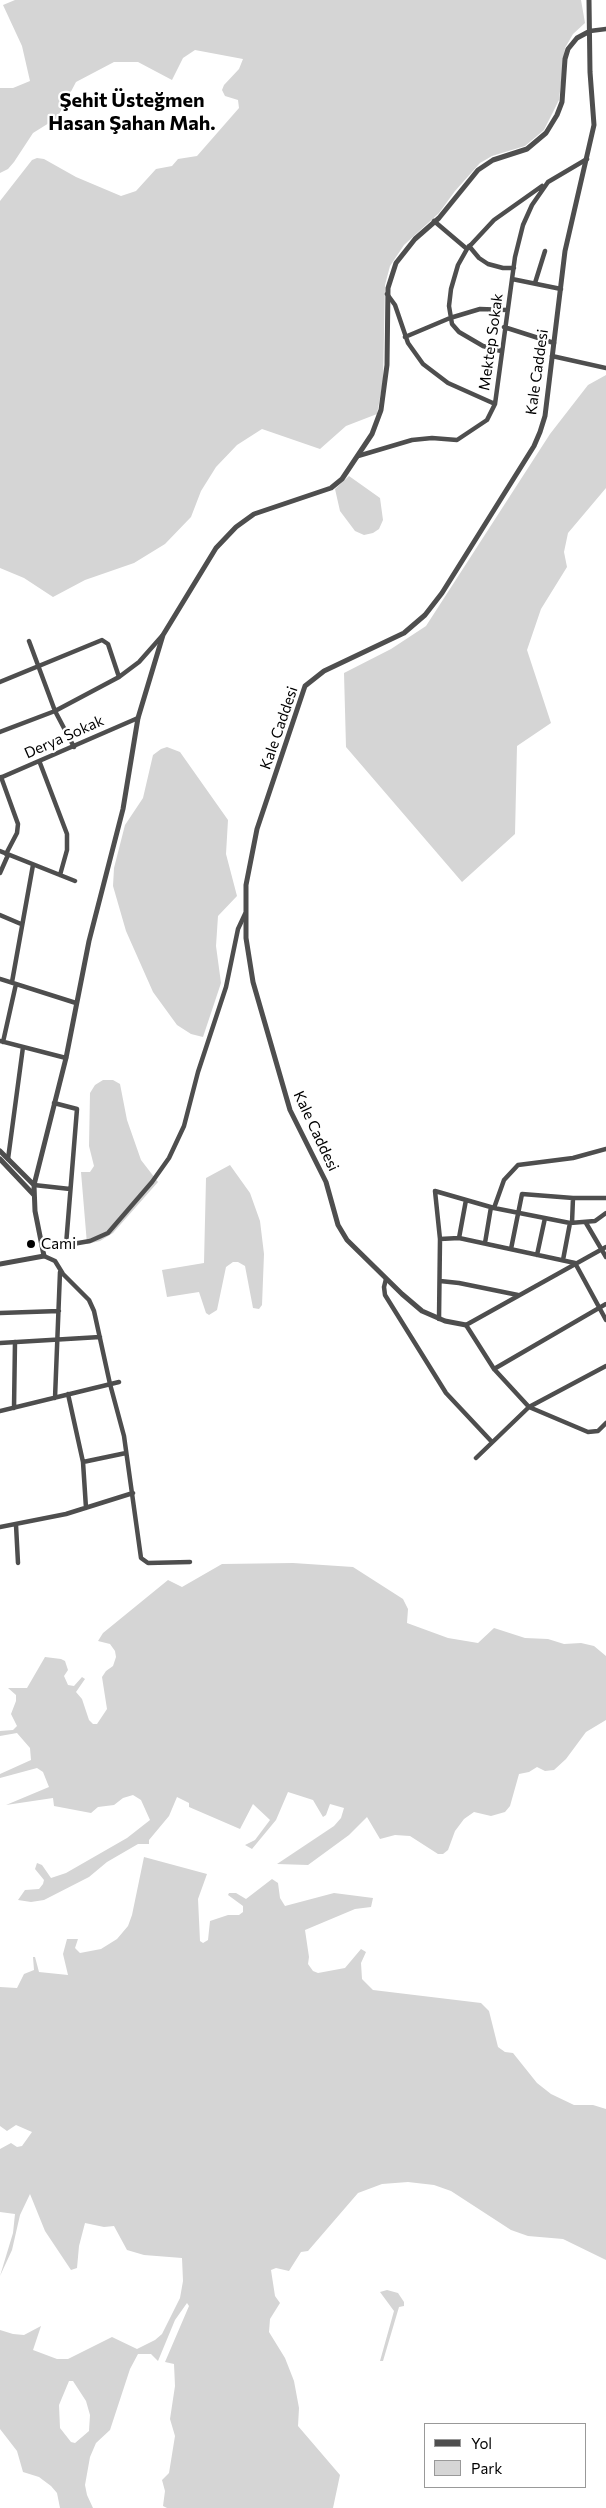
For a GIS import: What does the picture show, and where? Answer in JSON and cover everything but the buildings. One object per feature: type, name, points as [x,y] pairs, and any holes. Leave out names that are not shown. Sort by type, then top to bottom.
[{"type":"street","name":"Kale Caddesi","points":[[466,1325],[439,1319],[422,1311],[386,1279],[341,1230],[326,1182],[290,1110],[250,970],[245,914],[248,870],[254,842],[303,691],[311,679],[404,633],[418,622],[438,600],[537,439],[545,416],[565,251],[587,159],[594,115],[590,82],[589,0]]},
{"type":"street","points":[[0,732],[55,711],[119,677],[139,662],[163,635],[216,548],[229,534],[254,514],[334,486],[342,479],[375,429],[383,402],[387,365],[387,294],[391,275],[399,257],[434,221],[482,166],[493,160],[528,149],[546,133],[557,115],[562,102],[565,59],[568,49],[577,38],[590,31],[606,29]]},
{"type":"street","name":"Mektep Sokak","points":[[358,456],[412,440],[432,438],[457,440],[485,422],[495,404],[504,327],[517,246],[525,220],[537,197],[548,182],[587,159]]},
{"type":"street","points":[[501,351],[483,346],[454,327],[450,318],[451,289],[458,265],[468,247],[494,220],[548,182]]},
{"type":"street","points":[[434,221],[488,264],[498,268],[514,268]]},
{"type":"street","points":[[535,283],[545,251]]},
{"type":"street","points":[[512,279],[561,289]]},
{"type":"street","points":[[387,294],[395,305],[405,337],[419,358],[434,374],[448,383],[495,404]]},
{"type":"street","points":[[405,337],[450,318],[480,309],[507,310]]},
{"type":"street","points":[[504,327],[554,343]]},
{"type":"street","points":[[552,356],[606,368]]},
{"type":"street","points":[[163,635],[138,718],[123,809],[76,1003],[66,1058],[34,1185],[34,1195],[43,1252],[55,1261],[60,1270],[91,1303],[110,1384],[121,1420],[142,1560],[148,1563],[190,1562]]},
{"type":"street","points":[[29,640],[55,711],[74,747]]},
{"type":"street","points":[[0,682],[102,640],[108,644],[119,677]]},
{"type":"street","name":"Derya Sokak","points":[[0,777],[40,763],[138,718]]},
{"type":"street","points":[[40,763],[67,834],[67,850],[60,875]]},
{"type":"street","points":[[0,777],[18,824],[17,833],[0,873]]},
{"type":"street","points":[[0,851],[75,881]]},
{"type":"street","points":[[33,865],[21,924],[14,983],[2,1042],[66,1058]]},
{"type":"street","points":[[0,1264],[95,1240],[111,1230],[155,1178],[174,1150],[184,1126],[198,1072],[229,978],[236,936],[245,914]]},
{"type":"street","points":[[0,915],[21,924]]},
{"type":"street","points":[[0,979],[76,1003]]},
{"type":"street","points":[[8,1159],[23,1047]]},
{"type":"street","points":[[54,1103],[77,1109],[66,1246]]},
{"type":"street","points":[[485,1243],[492,1207],[504,1180],[518,1165],[572,1158],[606,1149]]},
{"type":"street","points":[[0,1151],[34,1185],[70,1189]]},
{"type":"street","points":[[0,1159],[34,1195]]},
{"type":"street","points":[[439,1319],[440,1239],[435,1191],[492,1207],[571,1223],[586,1223],[606,1213]]},
{"type":"street","points":[[511,1249],[516,1212],[522,1194],[573,1198],[606,1198]]},
{"type":"street","points":[[563,1260],[571,1223],[573,1198]]},
{"type":"street","points":[[459,1238],[466,1200]]},
{"type":"street","points":[[537,1255],[545,1218]]},
{"type":"street","points":[[586,1223],[604,1248],[606,1258]]},
{"type":"street","points":[[440,1239],[459,1238],[575,1263],[606,1320]]},
{"type":"street","points":[[604,1248],[466,1325],[494,1369],[529,1407],[588,1432],[598,1430],[606,1423]]},
{"type":"street","points":[[55,1398],[56,1339],[60,1311],[60,1270]]},
{"type":"street","points":[[386,1279],[384,1287],[385,1296],[446,1393],[492,1442]]},
{"type":"street","points":[[440,1281],[486,1287],[518,1295]]},
{"type":"street","points":[[494,1369],[606,1304]]},
{"type":"street","points":[[0,1312],[60,1311]]},
{"type":"street","points":[[0,1343],[100,1337]]},
{"type":"street","points":[[14,1408],[15,1342]]},
{"type":"street","points":[[476,1458],[529,1407],[606,1366]]},
{"type":"street","points":[[0,1411],[119,1382]]},
{"type":"street","points":[[68,1394],[83,1462],[86,1508]]},
{"type":"street","points":[[83,1462],[126,1453]]},
{"type":"street","points":[[0,1528],[86,1508],[132,1493]]},
{"type":"street","points":[[16,1525],[18,1563]]},
{"type":"green space","points":[[15,0],[581,0],[585,23],[573,34],[565,48],[559,100],[544,130],[525,146],[492,156],[480,163],[455,191],[439,213],[404,245],[390,266],[385,285],[383,381],[377,414],[346,426],[320,449],[262,429],[237,445],[216,467],[201,491],[191,517],[165,544],[134,563],[85,580],[53,597],[24,578],[0,568],[0,201],[32,160],[37,158],[44,159],[76,177],[121,196],[136,191],[156,169],[172,166],[178,159],[197,156],[239,108],[238,100],[225,96],[222,90],[224,85],[239,69],[243,59],[195,50],[183,58],[172,80],[138,62],[114,62],[76,82],[57,118],[33,133],[14,162],[8,169],[0,173],[0,88],[13,88],[30,81],[22,46],[3,5]]},
{"type":"green space","points":[[606,375],[606,488],[568,533],[564,552],[567,567],[541,609],[527,650],[551,723],[517,746],[515,834],[462,882],[346,747],[344,673],[391,649],[426,626],[550,434],[588,385]]},
{"type":"green space","points":[[349,476],[380,498],[383,520],[379,529],[373,533],[364,535],[355,531],[340,511],[335,489]]},
{"type":"green space","points":[[167,747],[180,752],[228,820],[226,854],[237,896],[218,916],[216,946],[221,983],[203,1037],[191,1034],[177,1025],[153,992],[126,931],[113,886],[114,868],[125,825],[143,798],[153,755]]},
{"type":"green space","points":[[103,1080],[113,1080],[120,1084],[127,1120],[141,1160],[158,1182],[113,1233],[100,1241],[87,1244],[81,1172],[90,1172],[94,1166],[89,1146],[90,1093],[95,1085]]},
{"type":"green space","points":[[230,1165],[250,1193],[260,1221],[264,1254],[262,1305],[259,1309],[253,1308],[245,1266],[238,1262],[233,1262],[226,1267],[217,1310],[209,1315],[206,1313],[199,1292],[167,1297],[162,1270],[204,1263],[206,1178]]},
{"type":"green space","points":[[293,1563],[353,1567],[403,1599],[408,1609],[407,1623],[448,1638],[478,1643],[494,1628],[525,1638],[548,1639],[564,1644],[581,1643],[594,1646],[606,1656],[606,1720],[586,1732],[566,1759],[554,1770],[545,1771],[537,1767],[529,1772],[519,1774],[510,1806],[505,1812],[491,1816],[474,1812],[464,1819],[455,1831],[448,1850],[443,1854],[438,1854],[410,1836],[395,1835],[380,1839],[367,1817],[349,1835],[308,1865],[277,1864],[334,1826],[341,1818],[344,1808],[330,1804],[326,1815],[323,1817],[313,1800],[288,1792],[276,1820],[252,1849],[245,1845],[255,1840],[270,1820],[253,1804],[240,1829],[189,1807],[189,1803],[177,1797],[169,1816],[149,1840],[149,1844],[138,1844],[107,1862],[89,1877],[44,1900],[31,1902],[18,1900],[25,1890],[39,1889],[43,1884],[44,1880],[35,1869],[37,1863],[42,1865],[51,1878],[66,1873],[127,1838],[150,1820],[141,1800],[133,1795],[123,1798],[114,1805],[98,1807],[91,1813],[54,1806],[53,1798],[6,1805],[49,1787],[43,1772],[37,1768],[0,1778],[0,1774],[31,1760],[30,1748],[17,1733],[0,1736],[0,1731],[13,1730],[17,1726],[11,1714],[16,1701],[16,1695],[8,1688],[27,1688],[45,1657],[61,1659],[65,1661],[68,1670],[64,1676],[68,1685],[74,1686],[82,1677],[85,1679],[76,1692],[82,1699],[89,1720],[93,1724],[97,1724],[107,1709],[102,1677],[113,1666],[116,1657],[115,1651],[110,1644],[98,1641],[103,1633],[168,1580],[182,1587],[222,1564]]},
{"type":"green space","points":[[144,1857],[207,1874],[198,1899],[200,1941],[203,1943],[208,1940],[210,1921],[228,1915],[239,1915],[243,1912],[243,1906],[228,1895],[229,1893],[236,1893],[246,1899],[272,1879],[278,1883],[280,1898],[285,1906],[334,1893],[373,1898],[371,1907],[355,1909],[305,1930],[309,1957],[308,1964],[313,1971],[318,1973],[345,1968],[361,1949],[366,1952],[361,1963],[362,1979],[373,1990],[481,2003],[489,2011],[498,2047],[505,2052],[513,2053],[537,2083],[551,2094],[574,2105],[593,2105],[606,2109],[606,2260],[563,2239],[528,2236],[511,2230],[451,2191],[434,2185],[408,2182],[382,2184],[358,2193],[308,2251],[301,2252],[289,2271],[276,2268],[271,2270],[275,2296],[280,2303],[270,2319],[269,2332],[285,2358],[294,2381],[299,2408],[298,2426],[340,2475],[333,2508],[167,2508],[163,2506],[165,2491],[162,2480],[169,2473],[175,2436],[170,2419],[175,2386],[174,2364],[165,2362],[189,2306],[187,2303],[175,2320],[158,2361],[151,2354],[138,2354],[130,2369],[110,2430],[96,2443],[90,2457],[85,2485],[93,2508],[60,2508],[57,2493],[51,2486],[39,2477],[23,2472],[17,2451],[0,2429],[0,2330],[24,2335],[41,2326],[33,2350],[57,2359],[68,2359],[112,2337],[137,2349],[155,2340],[162,2334],[180,2298],[183,2281],[182,2258],[144,2255],[127,2250],[114,2226],[104,2227],[85,2223],[79,2246],[77,2268],[71,2270],[45,2231],[30,2194],[20,2215],[12,2250],[0,2276],[13,2233],[15,2214],[0,2212],[0,2149],[11,2143],[17,2147],[22,2146],[32,2132],[16,2125],[7,2131],[0,2126],[0,1987],[17,1988],[24,1974],[34,1970],[33,1957],[35,1957],[39,1972],[68,1975],[63,1954],[67,1939],[78,1939],[75,1948],[80,1953],[101,1949],[117,1939],[128,1926]],"holes":[[[69,2381],[73,2381],[86,2401],[90,2415],[89,2431],[75,2443],[71,2442],[60,2428],[59,2405]]]},
{"type":"green space","points":[[387,2290],[398,2293],[404,2302],[404,2306],[399,2307],[383,2361],[380,2361],[394,2311],[380,2292]]},
{"type":"place","name":"Cami","points":[[31,1244]]},
{"type":"district","name":"Şehit Üsteğmen Hasan Şahan Mah.","points":[[132,112]]}]
